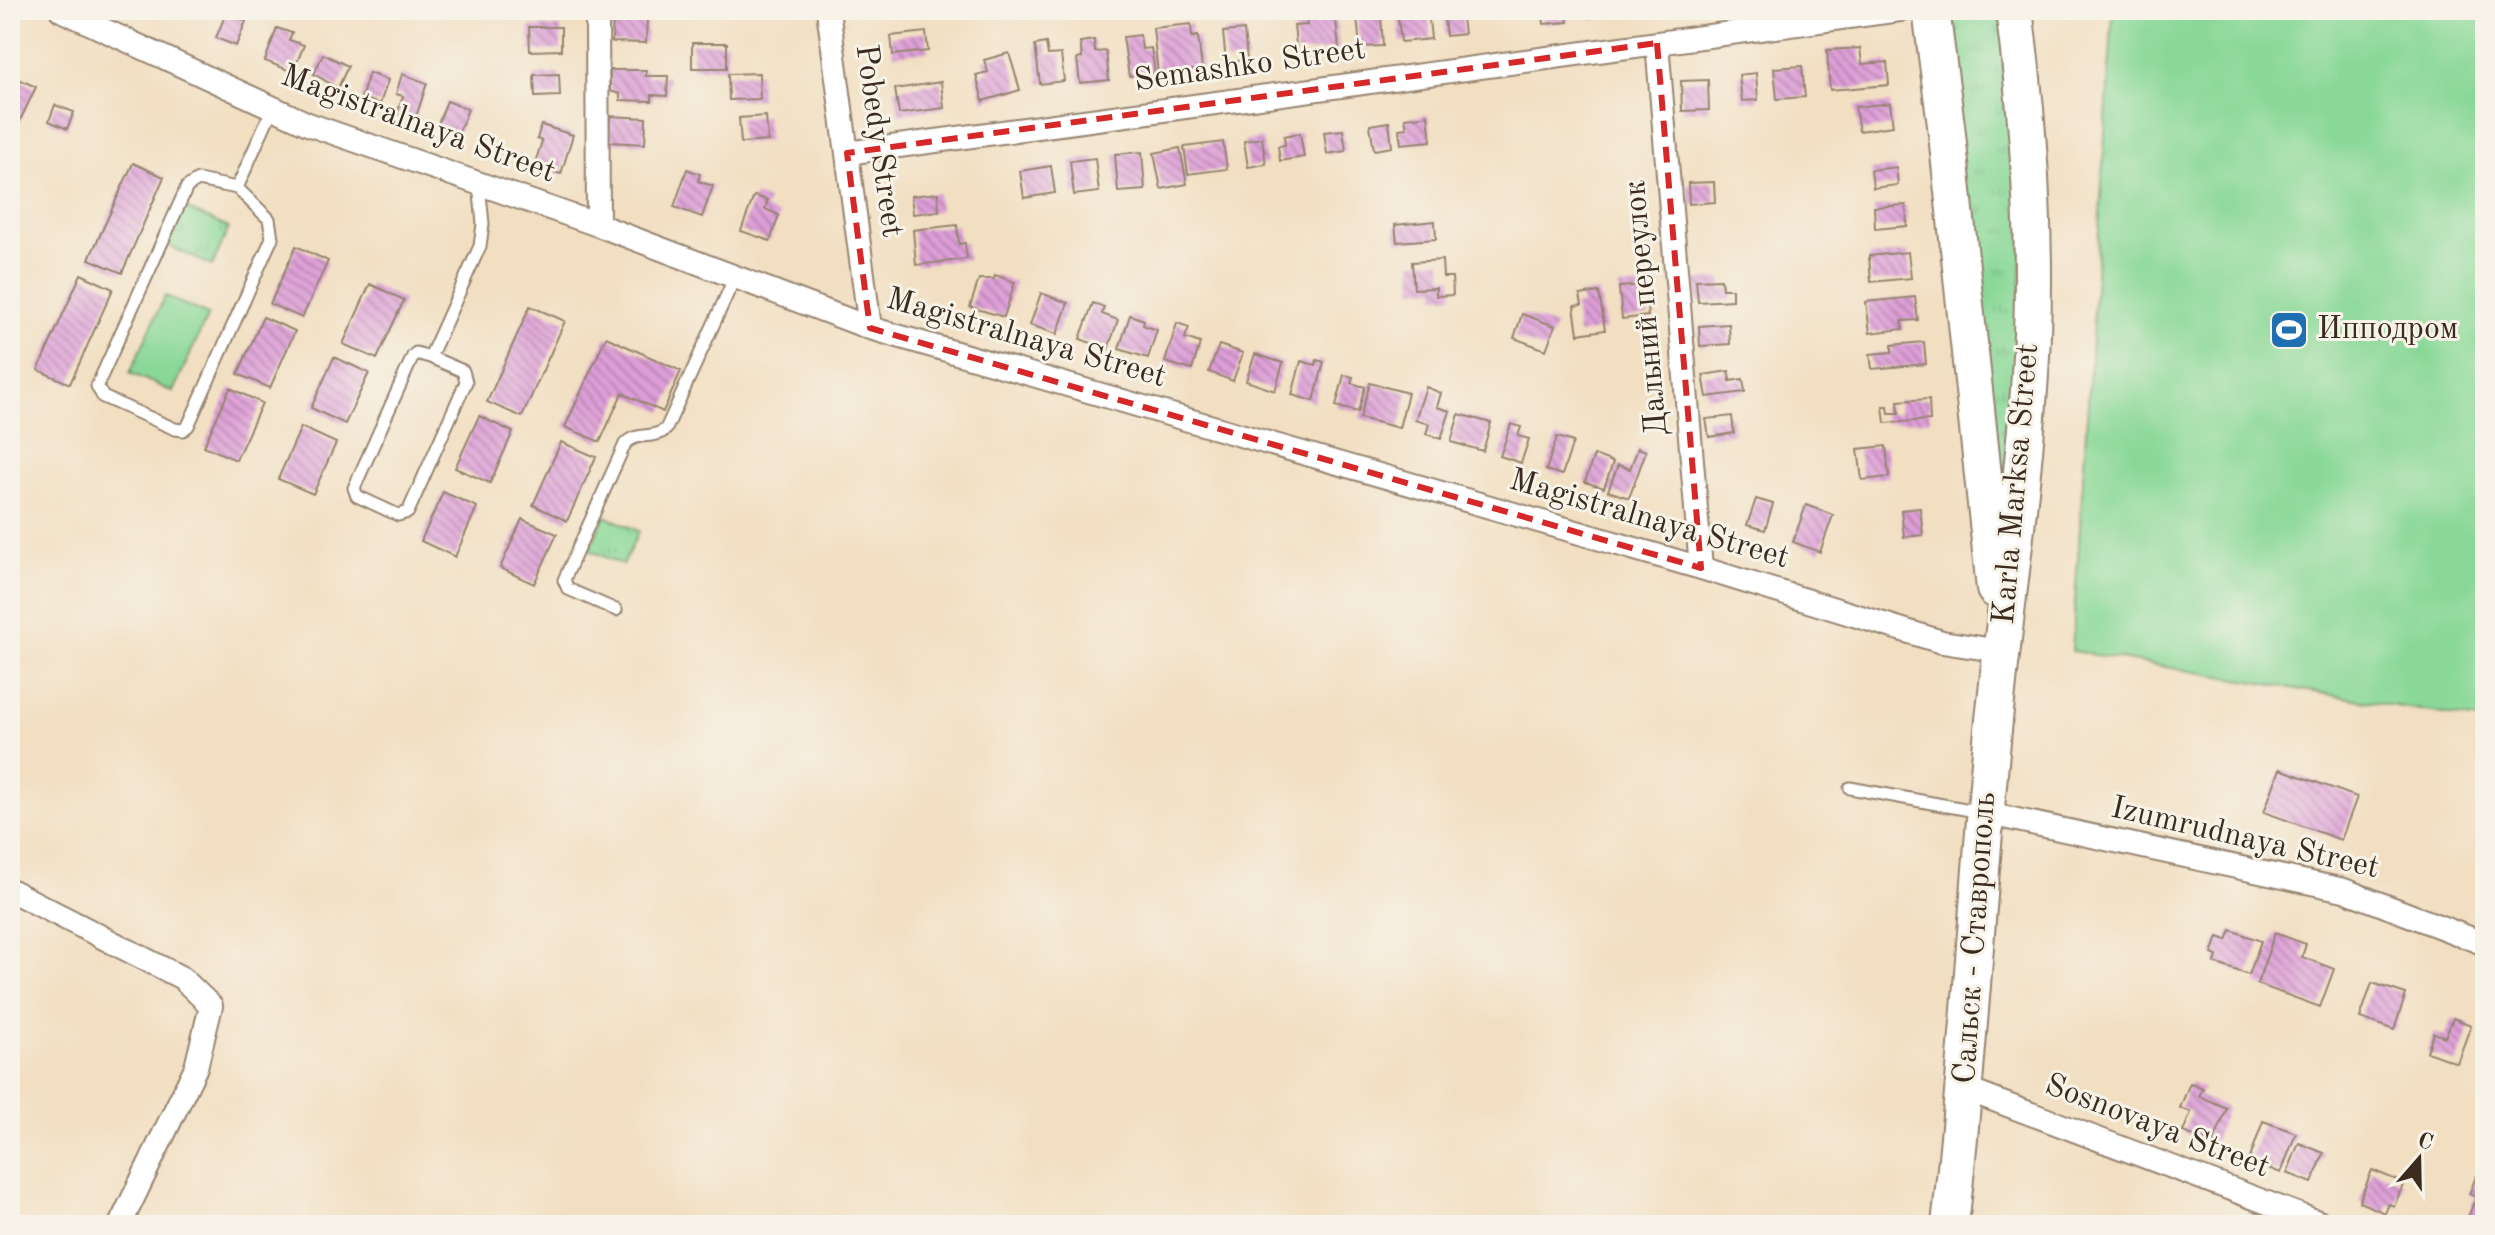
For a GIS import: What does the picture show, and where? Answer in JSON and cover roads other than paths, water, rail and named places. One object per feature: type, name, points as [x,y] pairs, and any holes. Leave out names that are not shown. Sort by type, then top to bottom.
[{"type":"main road","name":"Karla Marksa Street","points":[[1931,10],[2001,651]]},
{"type":"main road","name":"Karla Marksa Street","points":[[2001,651],[2016,531],[2032,333],[2029,125],[2014,10]]},
{"type":"main road","name":"Сальск - Ставрополь","points":[[1950,1225],[1965,1089],[1985,813],[2001,651]]},
{"type":"street","name":"Magistralnaya Street","points":[[61,10],[308,124],[598,225],[870,328],[1701,568],[1942,642],[2001,651]]},
{"type":"street","points":[[597,10],[598,225]]},
{"type":"street","name":"Pobedy Street","points":[[828,10],[870,328]]},
{"type":"street","name":"Semashko Street","points":[[847,153],[1900,10]]},
{"type":"street","name":"Дальний переулок","points":[[1657,43],[1701,568]]},
{"type":"street","name":"Izumrudnaya Street","points":[[1985,813],[2344,890],[2485,944]]},
{"type":"street","points":[[10,890],[182,978],[211,1006],[196,1067],[120,1225]]},
{"type":"street","name":"Sosnovaya Street","points":[[1965,1089],[2326,1225]]},
{"type":"lane","points":[[237,188],[273,107]]},
{"type":"lane","points":[[198,180],[237,188],[269,219],[272,238],[188,426],[183,430],[175,429],[103,397],[97,386],[187,187],[198,180]]},
{"type":"lane","points":[[430,357],[480,246],[483,224],[479,184]]},
{"type":"lane","points":[[616,610],[568,589],[564,580],[625,444],[636,437],[658,435],[666,429],[735,277]]},
{"type":"lane","points":[[416,353],[430,357],[463,371],[466,382],[408,512],[398,515],[357,496],[354,488],[413,356],[416,353]]},
{"type":"lane","points":[[1850,788],[1985,813]]},
{"type":"place","name":"Ипподром","points":[[2289,330]]}]
